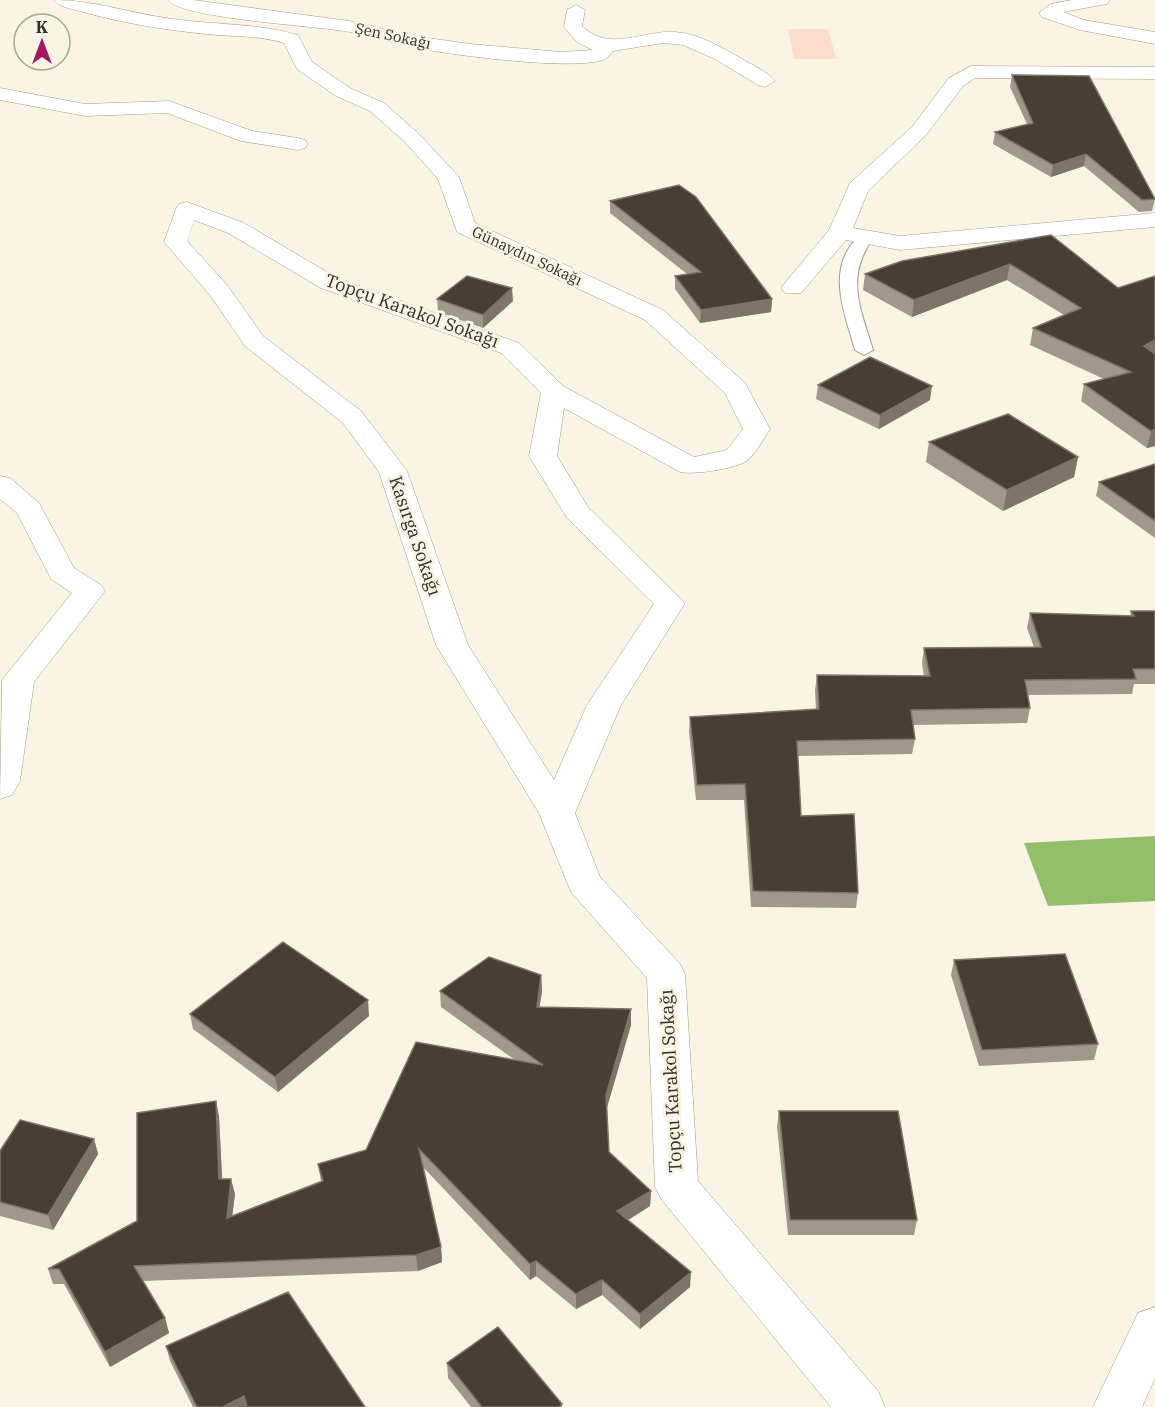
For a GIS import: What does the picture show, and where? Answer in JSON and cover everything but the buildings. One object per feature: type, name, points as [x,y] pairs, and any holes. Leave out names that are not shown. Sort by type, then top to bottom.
[{"type":"street","name":"Günaydın Sokağı","points":[[63,0],[151,20],[199,28],[274,32],[291,39],[304,65],[343,92],[377,107],[412,138],[441,169],[448,177],[465,226],[654,315],[736,389],[757,429],[736,456],[690,466],[555,392]]},
{"type":"street","name":"Şen Sokağı","points":[[177,0],[196,7],[349,26],[414,42],[459,48],[528,55],[589,57],[600,54],[607,46]]},
{"type":"street","points":[[1101,0],[1058,8],[1048,14],[1080,25],[1155,38]]},
{"type":"street","points":[[576,10],[573,27],[579,36],[593,44],[607,46],[676,38],[694,42],[765,81]]},
{"type":"street","points":[[151,20],[243,22],[279,19]]},
{"type":"street","points":[[793,288],[840,232],[858,188],[919,131],[956,82],[971,72],[1155,73]]},
{"type":"street","points":[[0,94],[85,110],[169,107],[248,137],[298,144]]},
{"type":"street","name":"Topçu Karakol Sokağı","points":[[187,209],[236,228],[329,283],[510,348],[555,392]]},
{"type":"street","name":"Kasırga Sokağı","points":[[187,209],[175,242],[219,290],[254,341],[351,417],[393,471],[452,645],[557,813]]},
{"type":"street","points":[[840,232],[900,243],[1155,220]]},
{"type":"street","points":[[555,392],[543,456],[577,512],[670,603],[604,705],[557,813]]},
{"type":"street","points":[[0,484],[29,509],[62,573],[90,591],[18,680],[3,781],[0,787]]},
{"type":"street","name":"Topçu Karakol Sokağı","points":[[557,813],[584,883],[666,974],[676,1187],[861,1407]]},
{"type":"street","points":[[1118,1407],[1155,1328]]},
{"type":"lane","points":[[864,350],[846,277],[851,255],[865,238]]},
{"type":"shaded area","points":[[788,29],[828,29],[836,59],[794,59]]},
{"type":"shaded area","points":[[1155,836],[1155,901],[1048,906],[1024,843]]}]
